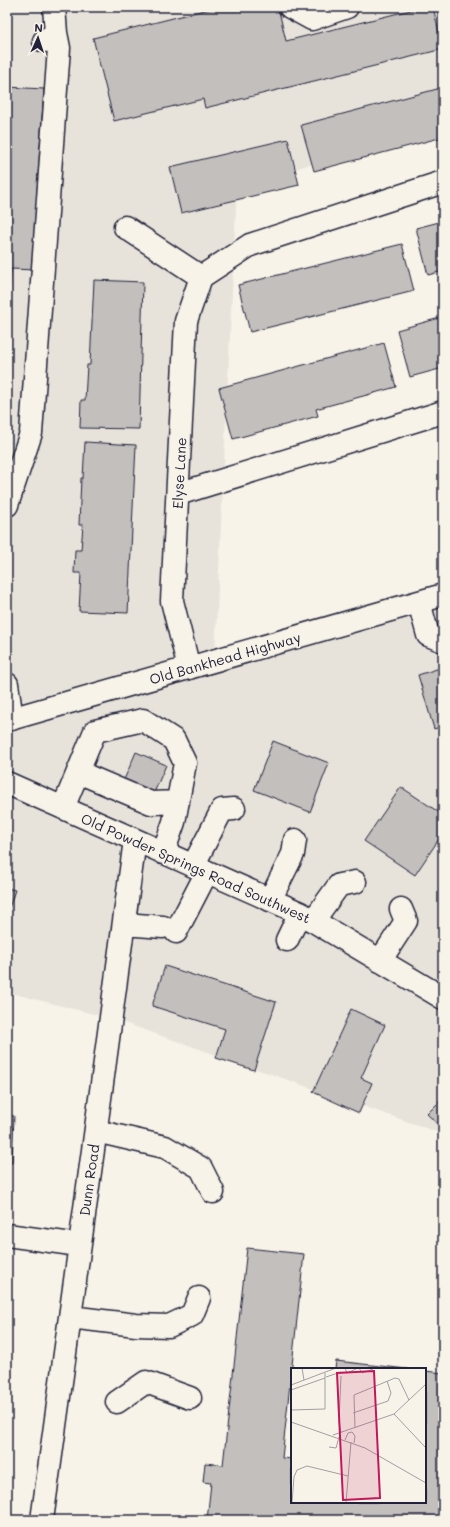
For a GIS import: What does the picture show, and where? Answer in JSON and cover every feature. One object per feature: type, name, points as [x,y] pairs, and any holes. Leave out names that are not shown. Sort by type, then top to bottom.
[{"type":"street","points":[[7,505],[31,433],[59,48],[49,37],[54,7]]},
{"type":"street","points":[[290,7],[312,19],[347,7]]},
{"type":"street","points":[[125,227],[200,277],[250,245],[443,182]]},
{"type":"street","name":"Elyse Lane","points":[[189,668],[172,601],[186,321],[200,277]]},
{"type":"street","points":[[178,494],[443,412]]},
{"type":"street","name":"Old Bankhead Highway","points":[[10,720],[443,595]]},
{"type":"street","points":[[419,602],[428,635],[443,641]]},
{"type":"street","points":[[7,684],[10,720]]},
{"type":"street","points":[[63,808],[95,731],[143,720],[174,740],[185,763],[174,822],[163,853]]},
{"type":"street","points":[[78,772],[151,803],[178,802]]},
{"type":"street","name":"Old Powder Springs Road Southwest","points":[[7,783],[306,917],[443,998]]},
{"type":"street","points":[[124,924],[169,929],[200,869],[222,810],[234,809]]},
{"type":"street","name":"Dunn Road","points":[[42,1520],[135,840]]},
{"type":"street","points":[[270,900],[293,854],[295,840]]},
{"type":"street","points":[[287,940],[306,917],[339,885],[355,882]]},
{"type":"street","points":[[380,961],[406,921],[400,909]]},
{"type":"street","points":[[96,1131],[165,1147],[201,1168],[213,1192]]},
{"type":"street","points":[[7,1235],[79,1245]]},
{"type":"street","points":[[70,1317],[136,1325],[169,1326],[192,1315],[198,1298]]},
{"type":"street","points":[[117,1402],[146,1382],[190,1398]]},
{"type":"shaded area","points":[[7,7],[443,7],[443,125],[237,186],[215,654],[443,588],[443,1134],[113,1019],[7,992]]},
{"type":"building","points":[[217,7],[278,7],[286,41],[423,7],[433,7],[443,49],[205,108],[203,99],[114,121],[93,38]]},
{"type":"building","points":[[7,87],[44,89],[35,221],[39,223],[36,270],[11,269],[7,330]]},
{"type":"building","points":[[441,88],[443,98],[443,137],[314,171],[301,125]]},
{"type":"building","points":[[288,139],[299,185],[181,213],[170,167]]},
{"type":"building","points":[[443,221],[443,271],[428,275],[416,228]]},
{"type":"building","points":[[402,244],[414,291],[250,332],[238,285]]},
{"type":"building","points":[[94,280],[143,282],[139,429],[80,428],[81,400],[85,400],[87,365],[90,365]]},
{"type":"building","points":[[443,317],[443,368],[410,377],[397,330]]},
{"type":"building","points":[[384,343],[396,387],[316,409],[318,416],[233,439],[219,388]]},
{"type":"building","points":[[85,442],[136,445],[128,613],[79,611],[81,573],[74,573],[75,550],[81,550],[83,525],[79,525],[81,478],[83,478]]},
{"type":"building","points":[[443,667],[443,726],[434,729],[418,675]]},
{"type":"building","points":[[273,741],[329,763],[310,812],[254,790]]},
{"type":"building","points":[[136,752],[166,765],[150,802],[120,789]]},
{"type":"building","points":[[401,787],[443,815],[443,833],[415,875],[364,841]]},
{"type":"building","points":[[7,888],[15,890],[7,914]]},
{"type":"building","points":[[165,966],[276,1002],[254,1070],[216,1058],[225,1029],[152,1006]]},
{"type":"building","points":[[351,1009],[385,1025],[361,1078],[372,1083],[359,1113],[313,1092]]},
{"type":"building","points":[[443,1098],[443,1129],[427,1114]]},
{"type":"building","points":[[7,1115],[14,1116],[12,1163],[7,1163]]},
{"type":"building","points":[[247,1248],[304,1254],[282,1458],[291,1459],[291,1503],[426,1503],[426,1371],[443,1373],[443,1520],[207,1520],[211,1483],[203,1482],[205,1463],[223,1465]]},
{"type":"building","points":[[336,1361],[398,1368],[335,1368]]}]
